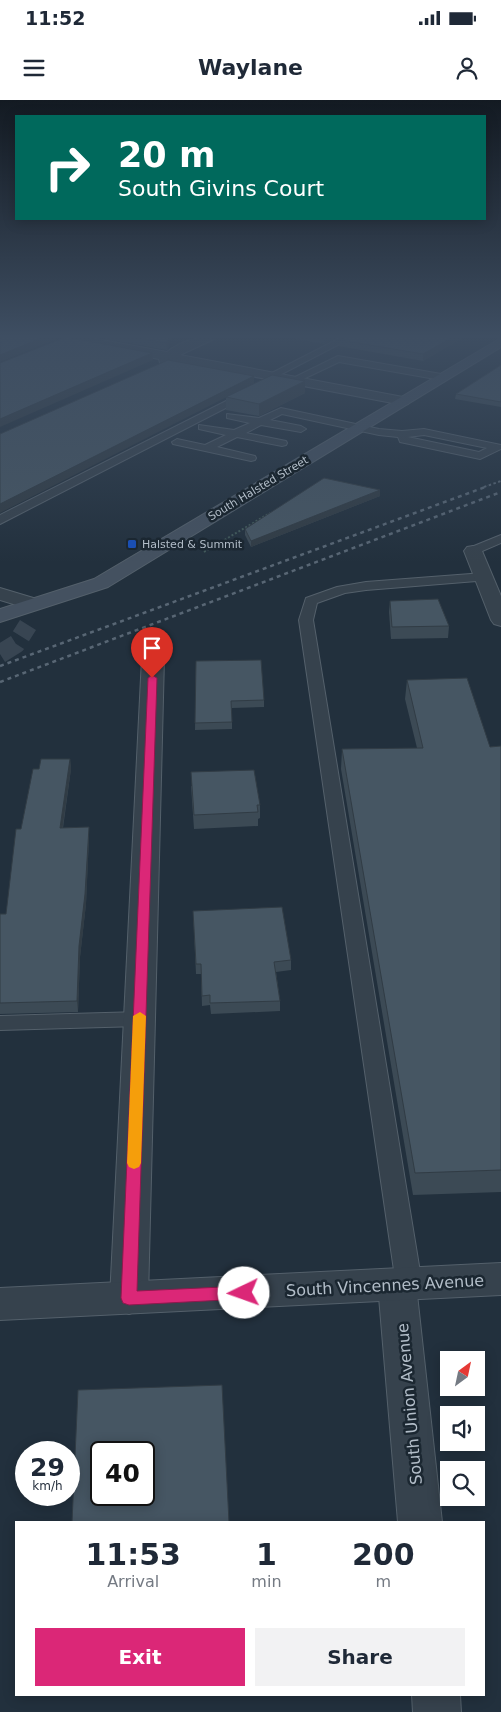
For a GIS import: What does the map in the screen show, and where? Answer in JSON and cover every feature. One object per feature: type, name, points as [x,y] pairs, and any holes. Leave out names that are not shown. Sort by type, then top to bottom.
[{"type":"main road","name":"South Halsted Street","points":[[0,632],[33,604],[101,583],[384,412]]},
{"type":"main road","points":[[0,616],[33,604]]},
{"type":"main road","points":[[28,625],[33,604]]},
{"type":"street","points":[[473,551],[501,620]]},
{"type":"street","points":[[0,594],[33,604]]},
{"type":"street","points":[[129,1298],[153,658]]},
{"type":"street","name":"South Vincennes Avenue","points":[[0,1304],[501,1279]]},
{"type":"street","name":"South Union Avenue","points":[[403,1284],[420,1521]]},
{"type":"street","points":[[436,1696],[438,1712]]},
{"type":"lane","points":[[0,520],[209,412]]},
{"type":"lane","points":[[205,448],[278,412]]},
{"type":"lane","points":[[286,412],[358,428],[402,434],[424,432],[497,447],[480,456],[404,440],[402,434]]},
{"type":"lane","points":[[232,416],[301,429]]},
{"type":"lane","points":[[203,427],[282,443]]},
{"type":"lane","points":[[177,442],[251,458]]},
{"type":"lane","points":[[473,551],[501,539]]},
{"type":"lane","points":[[403,1284],[306,620],[311,601],[342,590],[484,577]]},
{"type":"lane","points":[[0,1024],[140,1019]]},
{"type":"building","points":[[0,412],[16,412],[0,419]]},
{"type":"building","points":[[49,412],[182,412],[0,504],[0,434]]},
{"type":"building","points":[[324,478],[380,490],[251,541],[245,529]]},
{"type":"building","points":[[438,599],[449,626],[392,627],[390,601]]},
{"type":"building","points":[[261,660],[264,700],[231,701],[232,722],[195,723],[196,661]]},
{"type":"building","points":[[467,678],[490,747],[501,746],[501,1170],[415,1173],[342,749],[423,748],[407,680]]},
{"type":"building","points":[[41,759],[70,759],[60,828],[89,827],[85,894],[79,946],[77,1001],[0,1003],[0,914],[6,914],[16,829],[21,829],[33,769],[39,769]]},
{"type":"building","points":[[254,770],[260,805],[257,805],[258,812],[194,815],[191,772]]},
{"type":"building","points":[[282,907],[291,960],[274,962],[280,1001],[210,1003],[210,995],[202,996],[201,964],[196,964],[193,911]]},
{"type":"building","points":[[222,1385],[229,1521],[72,1521],[73,1506],[80,1506],[80,1441],[76,1441],[78,1390]]},
{"type":"tunnel","points":[[0,654],[16,644],[28,625]]},
{"type":"railway","points":[[484,487],[501,481]]},
{"type":"railway","points":[[0,666],[488,486]]},
{"type":"railway","points":[[0,682],[501,492]]},
{"type":"slow traffic","points":[[134,1163],[140,1016]]},
{"type":"place","name":"Halsted & Summit","points":[[132,544]]},
{"type":"route","points":[[152,678],[129,1298],[244,1293]]}]
